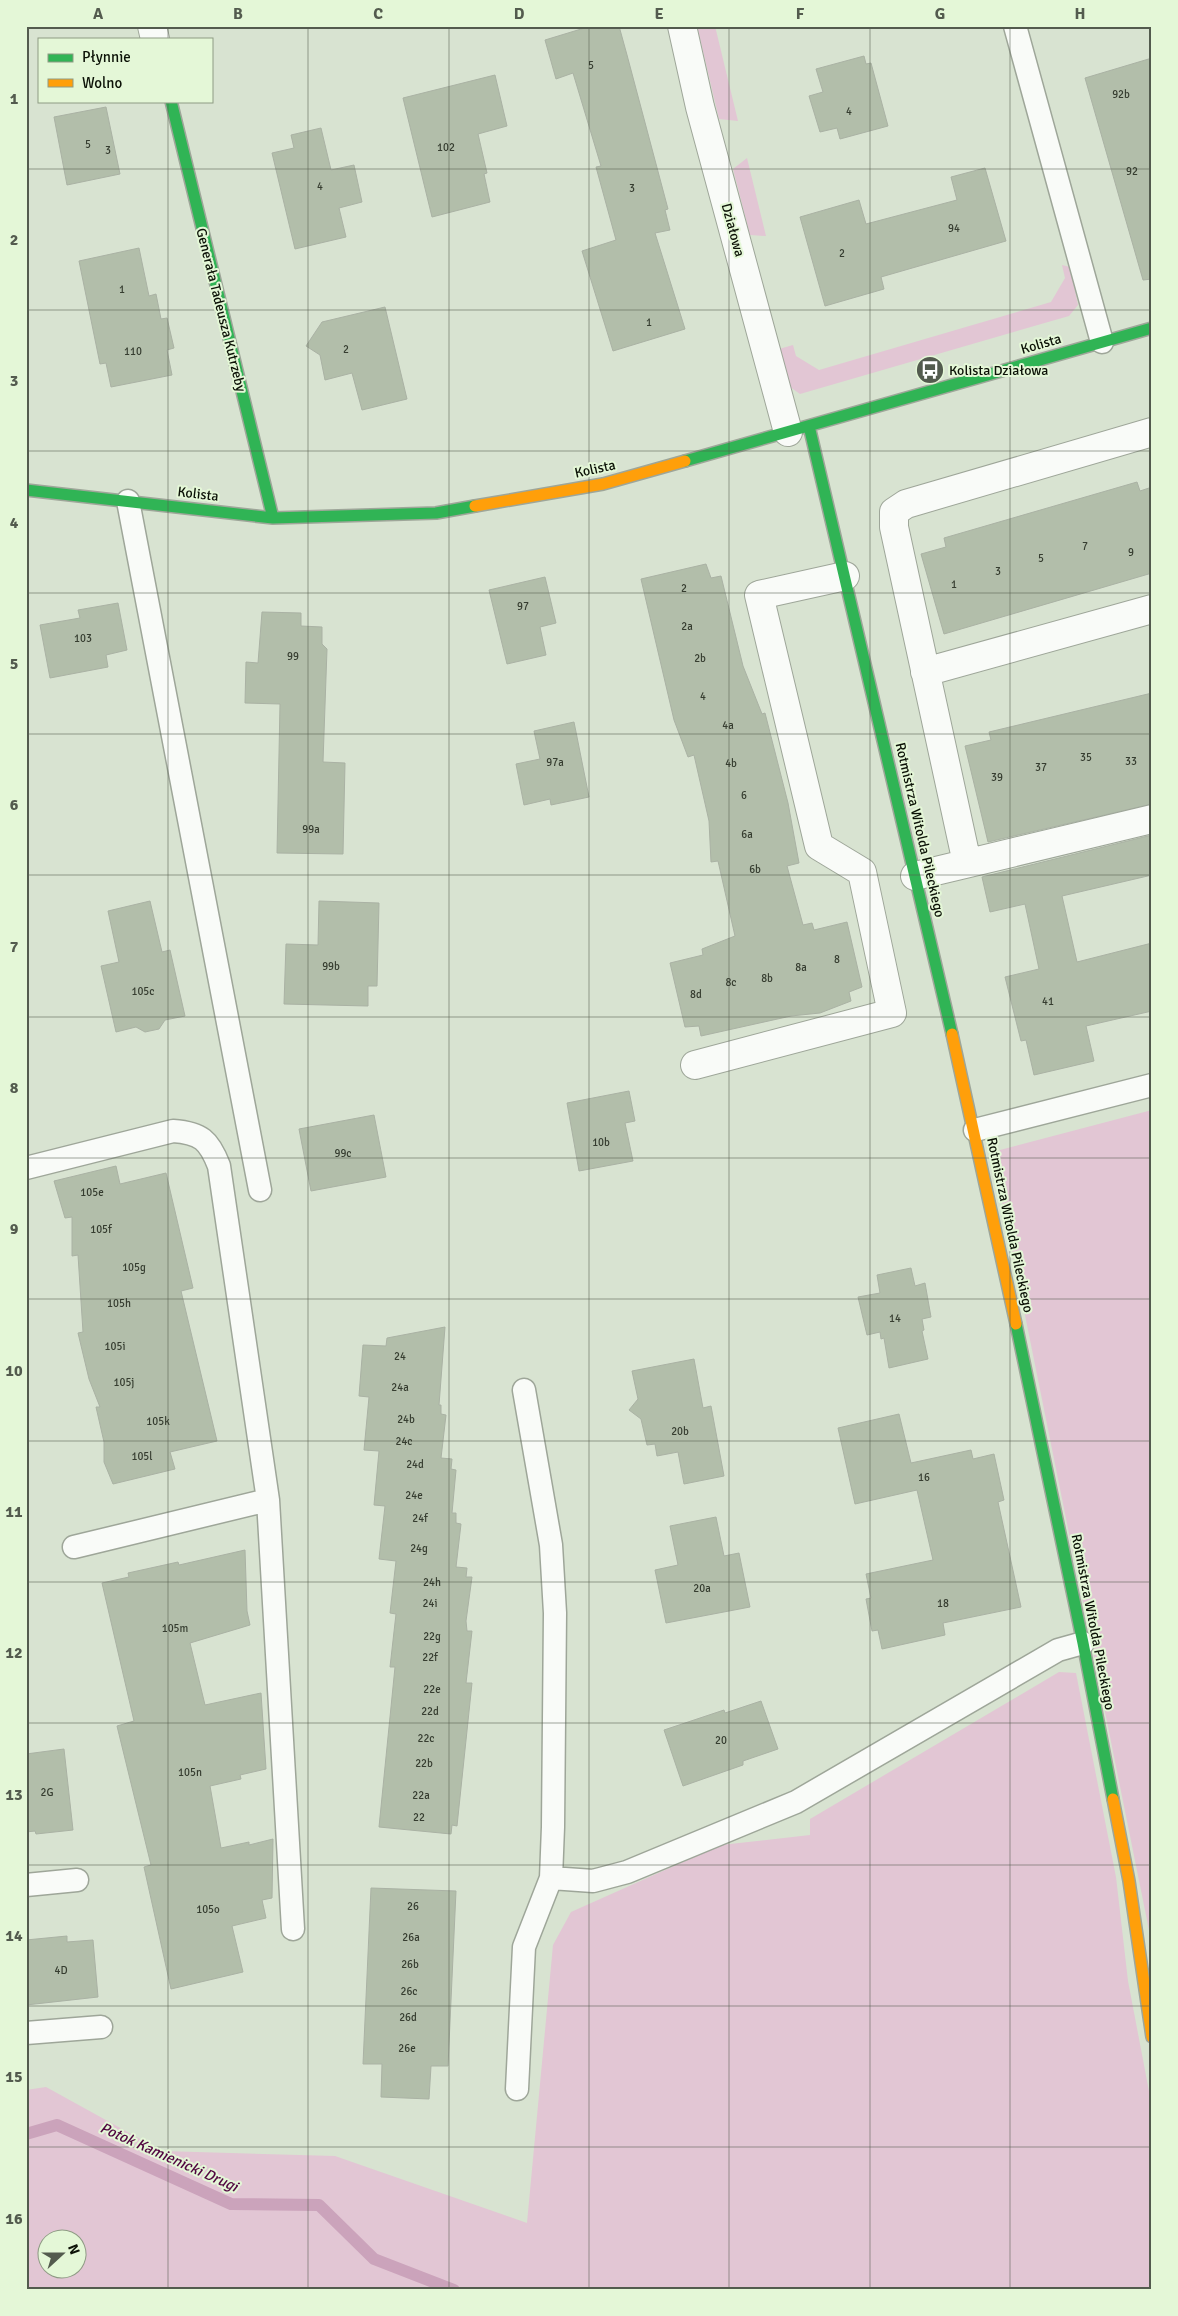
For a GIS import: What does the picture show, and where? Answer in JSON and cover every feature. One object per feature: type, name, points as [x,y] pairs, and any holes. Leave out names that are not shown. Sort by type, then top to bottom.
[{"type":"street","name":"Działowa","points":[[682,26],[700,107],[798,429]]},
{"type":"street","name":"Generała Tadeusza Kutrzeby","points":[[170,102],[273,518]]},
{"type":"street","name":"Kolista","points":[[26,490],[273,518],[436,513],[604,484],[1152,328]]},
{"type":"street","name":"Rotmistrza Witolda Pileckiego","points":[[798,429],[845,576],[975,1130],[1083,1642],[1129,1882],[1152,2037]]},
{"type":"street","points":[[967,863],[894,527],[894,512],[906,504],[1152,432]]},
{"type":"street","points":[[695,1065],[892,1013],[862,872],[819,846],[759,595],[845,576]]},
{"type":"street","points":[[925,672],[1152,609]]},
{"type":"street","points":[[915,876],[1152,819]]},
{"type":"lane","points":[[1015,26],[1102,342]]},
{"type":"lane","points":[[128,501],[260,1190]]},
{"type":"lane","points":[[975,1130],[1152,1086]]},
{"type":"lane","points":[[26,1168],[173,1131],[189,1132],[202,1138],[212,1149],[219,1166],[268,1500],[294,1929]]},
{"type":"lane","points":[[517,2089],[524,1947],[551,1878],[554,1826],[555,1613],[552,1555],[524,1390]]},
{"type":"lane","points":[[74,1547],[268,1500]]},
{"type":"lane","points":[[551,1878],[593,1881],[627,1872],[796,1802],[1058,1650],[1083,1642]]},
{"type":"lane","points":[[26,1885],[77,1880]]},
{"type":"lane","points":[[26,2033],[101,2027]]},
{"type":"shaded area","points":[[697,26],[715,26],[738,121],[719,119]]},
{"type":"shaded area","points":[[747,158],[766,236],[750,235],[733,169]]},
{"type":"shaded area","points":[[1062,265],[1070,267],[1078,305],[1069,316],[800,394],[790,387],[779,349],[793,345],[796,356],[819,370],[1051,302],[1065,278]]},
{"type":"shaded area","points":[[1152,1110],[1152,1945],[1001,1196],[1000,1150]]},
{"type":"shaded area","points":[[1059,1672],[1076,1673],[1116,1877],[1128,1981],[1152,2107],[1152,2290],[26,2290],[26,2090],[46,2087],[162,2151],[335,2156],[527,2223],[553,1945],[571,1912],[721,1845],[810,1835],[810,1819]]},
{"type":"building","points":[[591,26],[619,26],[668,209],[665,210],[670,230],[655,233],[685,329],[613,351],[582,251],[616,240],[596,167],[601,166],[573,73],[556,79],[545,40]]},
{"type":"building","points":[[864,56],[866,64],[871,63],[888,126],[840,139],[837,128],[820,132],[809,96],[823,92],[816,69]]},
{"type":"building","points":[[1152,58],[1152,279],[1143,280],[1085,78]]},
{"type":"building","points":[[495,75],[507,126],[478,134],[487,173],[484,174],[490,202],[432,217],[403,98]]},
{"type":"building","points":[[106,107],[120,174],[67,185],[54,117]]},
{"type":"building","points":[[321,128],[331,170],[354,165],[362,202],[339,208],[346,237],[295,249],[272,153],[294,148],[291,135]]},
{"type":"building","points":[[985,168],[1006,241],[881,277],[884,289],[825,306],[800,217],[859,200],[866,224],[957,200],[951,177]]},
{"type":"building","points":[[139,248],[149,296],[156,294],[161,319],[167,318],[174,348],[167,350],[172,375],[111,387],[106,363],[100,364],[79,261]]},
{"type":"building","points":[[385,307],[407,399],[362,410],[352,373],[325,380],[320,355],[306,346],[322,322]]},
{"type":"building","points":[[1137,482],[1140,491],[1152,487],[1152,573],[944,634],[921,554],[946,547],[944,538]]},
{"type":"building","points":[[706,564],[711,578],[721,576],[743,666],[762,714],[765,713],[788,803],[799,863],[787,866],[803,925],[812,923],[814,930],[847,922],[862,987],[849,992],[851,1001],[820,1013],[791,1016],[701,1036],[699,1026],[685,1027],[670,963],[703,955],[702,949],[735,936],[718,861],[711,862],[709,821],[694,755],[688,757],[674,720],[641,579]]},
{"type":"building","points":[[545,577],[556,623],[540,627],[546,655],[507,664],[489,590]]},
{"type":"building","points":[[118,603],[127,650],[106,655],[108,667],[50,678],[40,625],[80,618],[78,610]]},
{"type":"building","points":[[262,612],[301,613],[301,626],[322,627],[322,644],[327,649],[323,762],[345,763],[343,854],[277,853],[280,704],[245,703],[246,662],[258,663]]},
{"type":"building","points":[[1152,693],[1152,804],[988,842],[965,746],[991,740],[989,732]]},
{"type":"building","points":[[574,722],[589,797],[551,805],[550,799],[524,805],[516,764],[540,759],[534,731]]},
{"type":"building","points":[[1152,835],[1152,875],[1062,896],[1077,962],[1152,943],[1152,1011],[1086,1026],[1094,1061],[1034,1075],[1026,1040],[1021,1041],[1005,977],[1039,969],[1025,904],[990,912],[982,877]]},
{"type":"building","points":[[150,901],[162,952],[170,950],[185,1016],[165,1020],[159,1029],[145,1032],[136,1027],[116,1032],[101,966],[119,962],[108,911]]},
{"type":"building","points":[[319,901],[379,903],[377,986],[368,986],[368,1006],[284,1004],[286,944],[318,945]]},
{"type":"building","points":[[629,1091],[635,1121],[625,1123],[633,1161],[579,1171],[567,1103]]},
{"type":"building","points":[[374,1115],[386,1177],[311,1191],[299,1129]]},
{"type":"building","points":[[116,1166],[120,1184],[166,1173],[193,1288],[181,1291],[217,1441],[170,1452],[175,1469],[113,1484],[104,1462],[104,1442],[96,1407],[100,1407],[89,1379],[78,1333],[83,1332],[78,1255],[72,1256],[72,1217],[65,1218],[54,1181]]},
{"type":"building","points":[[911,1268],[915,1286],[925,1283],[931,1317],[922,1319],[924,1330],[922,1331],[928,1359],[889,1368],[884,1338],[881,1339],[880,1332],[867,1335],[858,1297],[880,1293],[877,1275]]},
{"type":"building","points":[[445,1327],[439,1405],[441,1405],[441,1414],[446,1415],[441,1458],[452,1459],[451,1469],[456,1470],[452,1513],[456,1513],[456,1523],[461,1524],[456,1567],[467,1568],[466,1577],[472,1577],[466,1621],[467,1631],[472,1631],[466,1683],[472,1683],[457,1826],[452,1825],[451,1834],[379,1827],[395,1667],[390,1667],[396,1614],[390,1613],[396,1561],[379,1559],[385,1506],[374,1505],[379,1451],[364,1450],[369,1397],[359,1396],[363,1345],[386,1346],[387,1338]]},
{"type":"building","points":[[694,1359],[703,1408],[711,1406],[724,1476],[684,1484],[678,1452],[657,1456],[655,1444],[647,1445],[641,1419],[629,1410],[638,1399],[632,1371]]},
{"type":"building","points":[[899,1414],[911,1463],[971,1450],[973,1459],[994,1454],[1004,1500],[998,1502],[1021,1607],[943,1623],[945,1635],[882,1649],[878,1630],[872,1631],[866,1599],[871,1598],[866,1574],[933,1560],[917,1490],[855,1504],[838,1428]]},
{"type":"building","points":[[716,1517],[724,1556],[739,1553],[750,1607],[666,1623],[655,1570],[678,1565],[670,1526]]},
{"type":"building","points":[[245,1550],[247,1611],[250,1625],[190,1643],[205,1705],[261,1693],[266,1769],[240,1775],[241,1779],[210,1786],[221,1848],[249,1842],[249,1845],[273,1839],[272,1898],[262,1900],[266,1918],[232,1926],[243,1972],[171,1989],[144,1867],[151,1865],[117,1726],[134,1721],[102,1583],[129,1577],[128,1573],[178,1562],[179,1565]]},
{"type":"building","points":[[761,1701],[778,1749],[743,1761],[743,1765],[683,1786],[664,1730],[724,1710],[725,1713]]},
{"type":"building","points":[[64,1749],[73,1830],[36,1834],[35,1831],[26,1832],[26,1754]]},
{"type":"building","points":[[371,1888],[456,1891],[448,2066],[431,2066],[429,2099],[381,2097],[382,2064],[363,2064]]},
{"type":"building","points":[[67,1936],[67,1942],[93,1940],[98,1997],[26,2005],[26,1940]]},
{"type":"waterway","name":"Potok Kamienicki Drugi","points":[[26,2134],[57,2125],[231,2204],[319,2205],[374,2259],[454,2290]]},
{"type":"traffic: fast","points":[[171,102],[273,518]]},
{"type":"traffic: fast","points":[[685,461],[1152,328]]},
{"type":"traffic: fast","points":[[809,426],[952,1034]]},
{"type":"traffic: fast","points":[[26,490],[273,518],[436,513],[475,506]]},
{"type":"traffic: fast","points":[[1016,1324],[1083,1643],[1113,1799]]},
{"type":"traffic: slow","points":[[475,506],[603,484],[685,461]]},
{"type":"traffic: slow","points":[[952,1034],[1016,1324]]},
{"type":"traffic: slow","points":[[1113,1799],[1129,1881],[1152,2037]]},
{"type":"place","name":"Kolista Działowa","points":[[930,370]]}]
